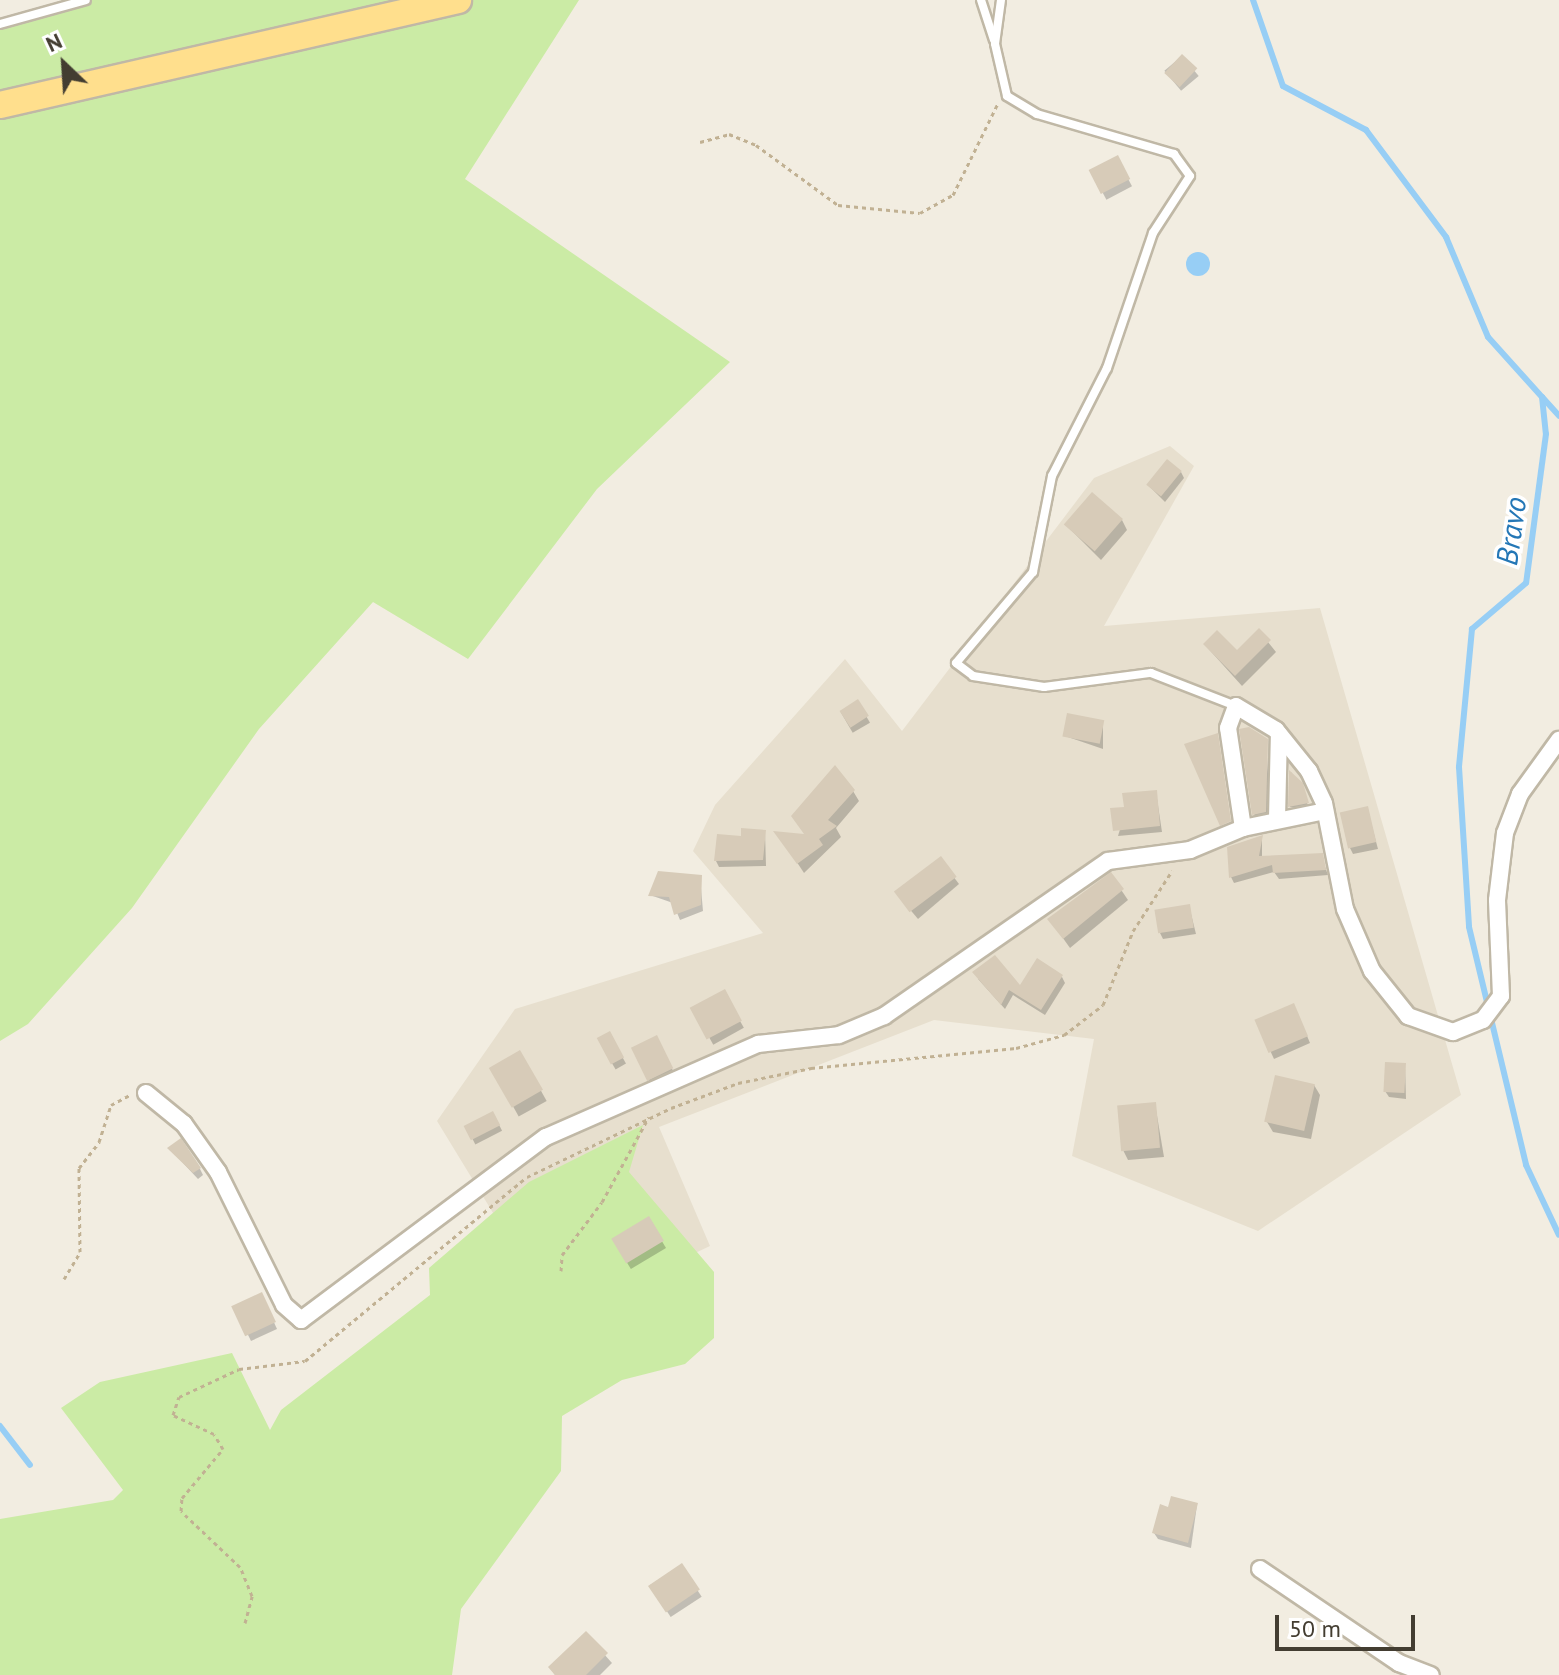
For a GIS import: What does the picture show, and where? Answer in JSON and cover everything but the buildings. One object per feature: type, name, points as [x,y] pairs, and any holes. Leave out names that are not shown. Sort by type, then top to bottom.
[{"type":"main road","points":[[0,105],[458,0]]},
{"type":"street","points":[[1243,828],[1228,728],[1236,706],[1279,734],[1309,771],[1325,811],[1345,909],[1389,994],[1440,1032],[1489,1015],[1502,979],[1497,900],[1505,833],[1520,794],[1559,740]]},
{"type":"street","points":[[1277,819],[1279,734]]},
{"type":"street","points":[[146,1093],[184,1124],[218,1172],[284,1305],[301,1320],[546,1137],[758,1044],[862,1027],[949,976],[1108,861],[1190,850],[1243,828],[1325,811]]},
{"type":"street","points":[[1260,1569],[1399,1663],[1431,1675]]},
{"type":"lane","points":[[0,24],[86,0]]},
{"type":"lane","points":[[981,0],[1007,96],[1037,114],[1174,154],[1190,176],[1153,233],[1107,368],[1052,476],[1033,572],[956,663],[973,676],[1044,687],[1151,673],[1236,706]]},
{"type":"lane","points":[[995,44],[1001,0]]},
{"type":"path","points":[[700,142],[729,134],[756,145],[838,205],[920,213],[953,195],[981,127],[1007,96]]},
{"type":"path","points":[[245,1623],[252,1596],[240,1567],[181,1511],[182,1498],[219,1461],[220,1440],[182,1423],[172,1404],[239,1369],[305,1361],[527,1177],[649,1117],[774,1076],[1016,1048],[1064,1035],[1103,1005],[1144,910],[1190,850]]},
{"type":"path","points":[[64,1279],[80,1252],[79,1168],[99,1142],[111,1105],[146,1093]]},
{"type":"path","points":[[561,1271],[562,1255],[602,1202],[649,1117]]},
{"type":"shaded area","points":[[1170,446],[1194,466],[1104,626],[1320,608],[1461,1095],[1258,1231],[1072,1156],[1094,1039],[934,1020],[659,1127],[710,1246],[557,1318],[437,1121],[515,1009],[763,933],[693,851],[715,805],[845,659],[902,731],[1094,478]]},
{"type":"green space","points":[[86,0],[579,0],[465,179],[730,362],[597,489],[468,659],[373,602],[259,729],[132,908],[28,1024],[0,1041],[0,24]]},
{"type":"green space","points":[[643,1125],[629,1172],[714,1272],[714,1338],[685,1364],[622,1380],[562,1416],[561,1471],[461,1609],[452,1675],[0,1675],[0,1519],[113,1500],[123,1490],[61,1408],[100,1382],[232,1353],[270,1430],[281,1410],[430,1295],[429,1268],[529,1182]]},
{"type":"water","points":[[1198,252],[1206,256],[1210,264],[1206,272],[1198,276],[1190,272],[1186,264],[1190,256]]},
{"type":"waterway","name":"Bravo","points":[[1253,0],[1283,86],[1366,130],[1446,237],[1488,337],[1542,397],[1546,434],[1526,583],[1472,629],[1459,767],[1469,927],[1526,1165],[1559,1235]]},
{"type":"waterway","points":[[1543,398],[1559,416]]},
{"type":"waterway","points":[[0,1426],[30,1465]]}]
